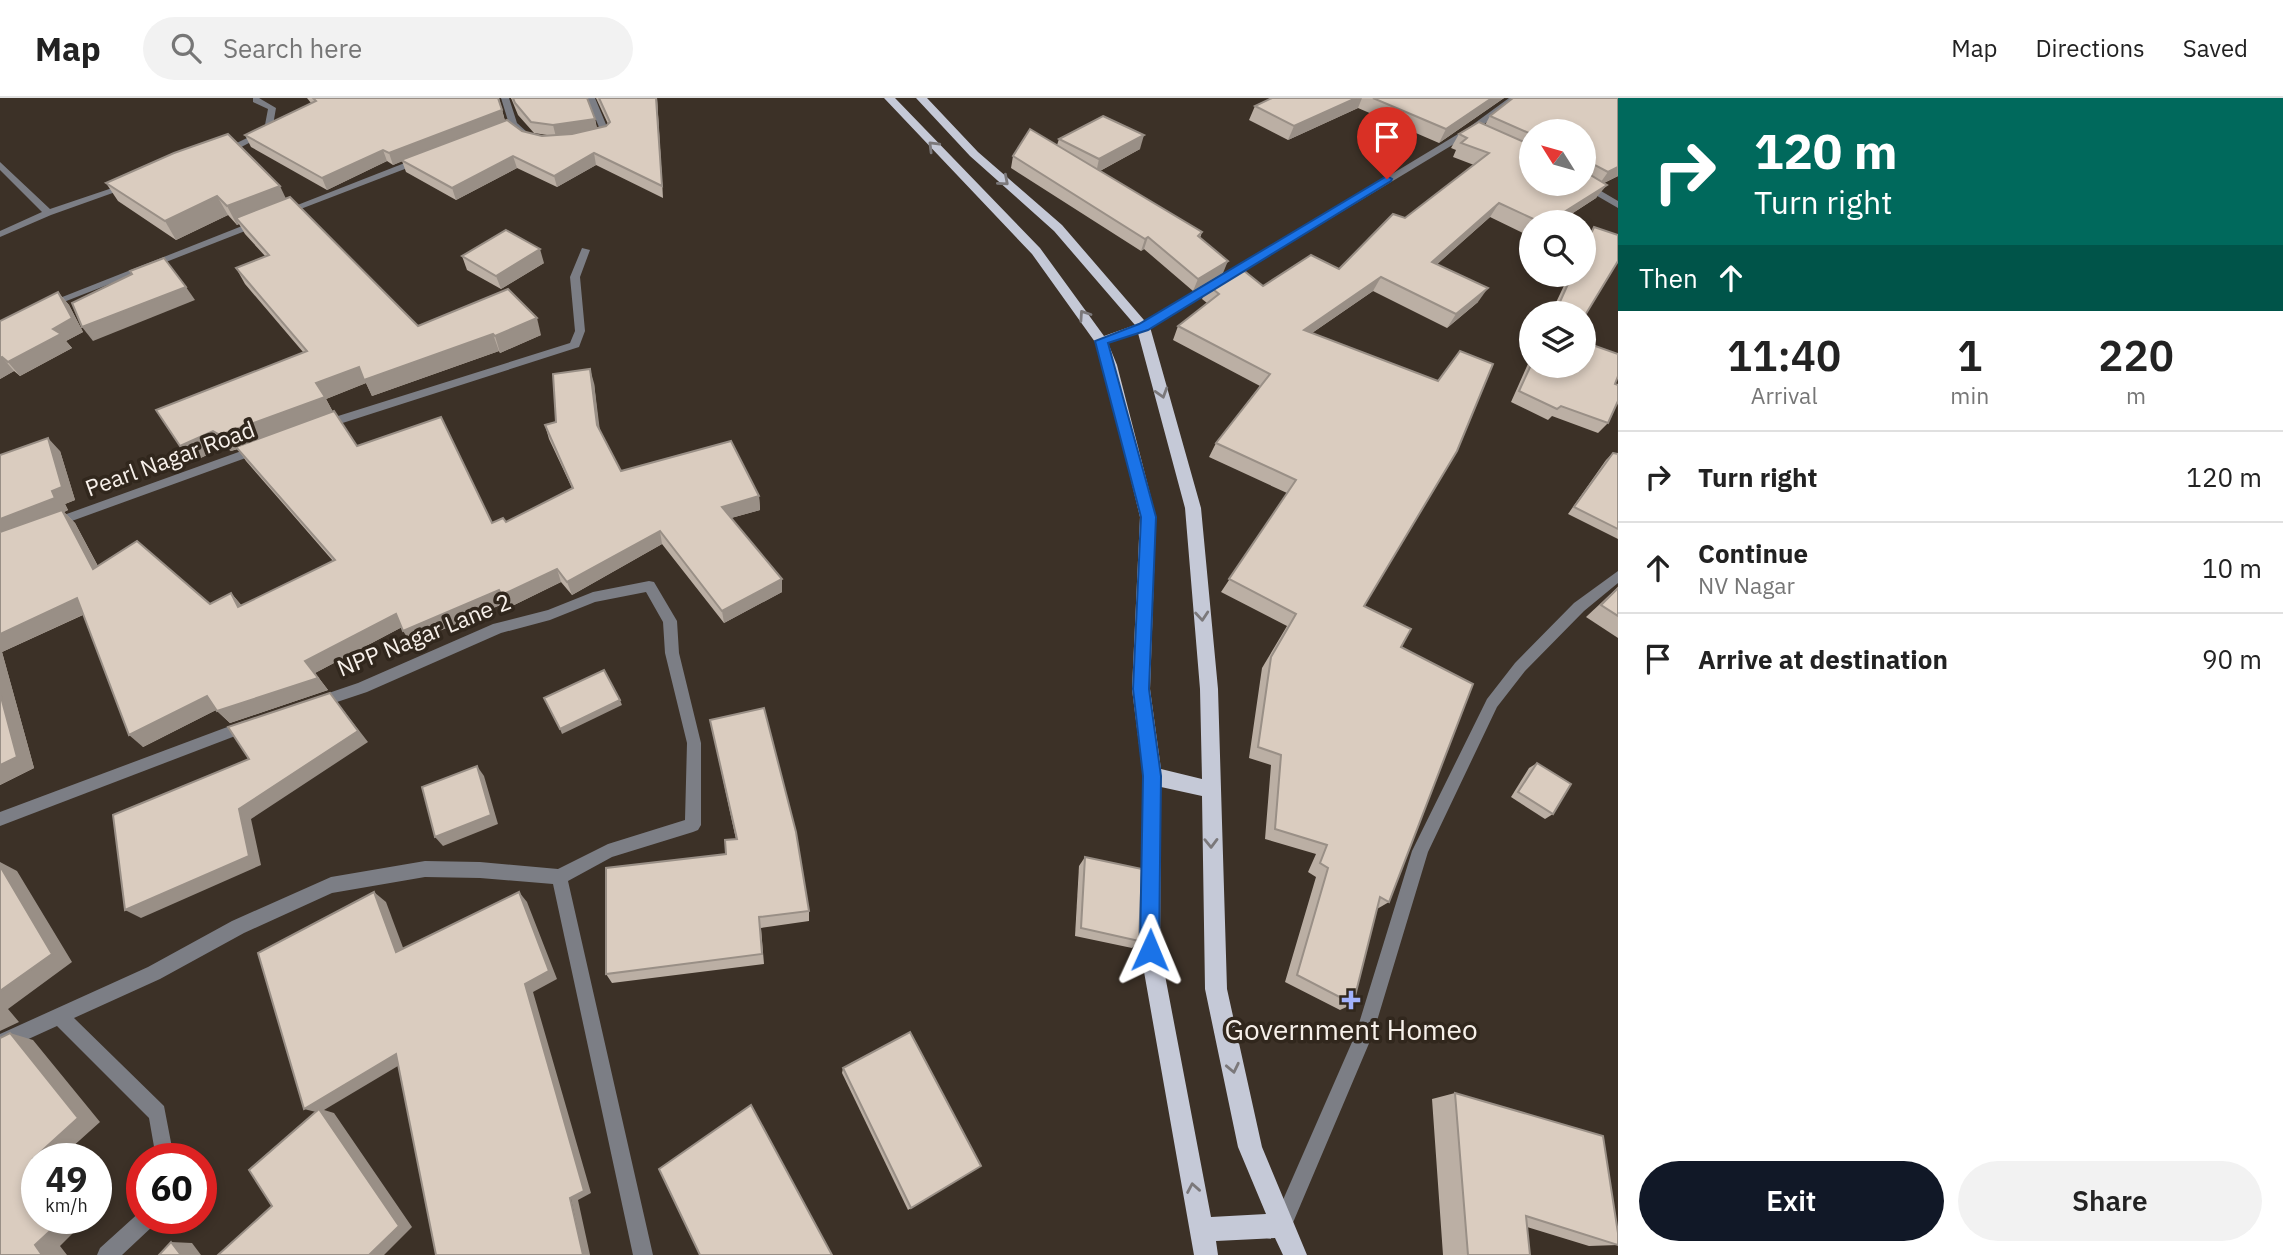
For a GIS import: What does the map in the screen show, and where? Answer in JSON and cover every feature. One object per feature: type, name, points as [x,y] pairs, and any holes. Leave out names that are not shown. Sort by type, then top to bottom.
[{"type":"main road","points":[[889,98],[1035,251],[1101,341],[1149,517],[1141,689],[1152,776],[1150,950],[1206,1255]]},
{"type":"main road","points":[[921,98],[974,154],[1058,229],[1143,327],[1193,508],[1209,689],[1216,989],[1250,1147],[1295,1255]]},
{"type":"main road","points":[[1101,341],[1143,327]]},
{"type":"main road","points":[[1152,776],[1210,789]]},
{"type":"main road","points":[[1201,1230],[1282,1225]]},
{"type":"street","points":[[505,98],[513,124],[519,132],[538,143]]},
{"type":"street","points":[[579,138],[606,134],[590,98]]},
{"type":"street","points":[[1143,327],[1471,130],[1514,98]]},
{"type":"street","points":[[216,155],[268,131],[272,108],[256,100]]},
{"type":"street","points":[[500,129],[513,124]]},
{"type":"street","points":[[1471,130],[1483,135]]},
{"type":"street","points":[[39,308],[436,154]]},
{"type":"street","points":[[0,165],[48,213]]},
{"type":"street","points":[[0,234],[48,213],[139,182]]},
{"type":"street","points":[[1596,192],[1618,205]]},
{"type":"street","points":[[312,429],[375,406],[575,345],[579,338],[575,277],[585,250]]},
{"type":"street","name":"Pearl Nagar Road","points":[[47,526],[274,443]]},
{"type":"street","points":[[1282,1225],[1364,1034],[1420,851],[1492,703],[1520,667],[1579,607],[1618,576]]},
{"type":"street","name":"NPP Nagar Lane 2","points":[[302,708],[362,688],[498,628],[550,615],[593,597],[649,586],[670,621],[672,653],[692,732],[693,825],[608,851],[559,877]]},
{"type":"street","points":[[0,819],[266,719]]},
{"type":"street","points":[[0,1043],[331,885],[425,869],[480,870],[559,877],[643,1255]]},
{"type":"street","points":[[60,1016],[157,1113],[162,1143]]},
{"type":"street","points":[[107,1255],[130,1234]]},
{"type":"building","points":[[313,98],[498,98],[502,110],[389,153],[383,150],[322,178],[245,135],[316,101]]},
{"type":"building","points":[[513,98],[587,98],[595,119],[553,125],[531,122]]},
{"type":"building","points":[[599,98],[656,98],[662,186],[594,153],[554,176],[513,156],[452,188],[401,160],[507,120],[522,131],[542,136],[572,134],[606,126],[610,122]]},
{"type":"building","points":[[1272,98],[1356,98],[1294,126],[1255,106]]},
{"type":"building","points":[[1373,98],[1492,98],[1446,129]]},
{"type":"building","points":[[1513,98],[1618,98],[1618,167],[1608,172],[1596,166],[1596,119],[1519,119],[1519,129],[1490,116]]},
{"type":"building","points":[[1103,116],[1144,135],[1099,159],[1059,139]]},
{"type":"building","points":[[1479,122],[1519,140],[1519,196],[1589,196],[1567,210],[1519,210],[1519,212],[1499,203],[1432,262],[1488,288],[1456,314],[1381,277],[1304,330],[1438,381],[1460,351],[1493,364],[1457,451],[1364,606],[1411,629],[1401,647],[1473,684],[1389,902],[1380,897],[1353,1004],[1297,975],[1328,868],[1320,863],[1327,845],[1275,829],[1281,755],[1258,747],[1271,657],[1296,614],[1229,579],[1296,480],[1216,443],[1270,374],[1178,326],[1219,294],[1208,285],[1238,266],[1263,286],[1311,255],[1339,269],[1393,214],[1405,218],[1489,153],[1461,143],[1467,138],[1459,134]]},
{"type":"building","points":[[1030,129],[1202,232],[1198,236],[1228,261],[1198,279],[1148,237],[1145,239],[1013,156]]},
{"type":"building","points":[[228,134],[280,186],[227,206],[217,196],[165,221],[106,183],[174,153]]},
{"type":"building","points":[[1596,178],[1607,185],[1596,192]]},
{"type":"building","points":[[290,197],[418,326],[508,289],[537,318],[495,336],[493,334],[364,380],[359,367],[316,383],[325,397],[220,435],[213,431],[180,446],[156,410],[307,351],[236,268],[269,255],[236,218]]},
{"type":"building","points":[[1596,228],[1618,235],[1618,261],[1594,301],[1560,301],[1567,287],[1596,287]]},
{"type":"building","points":[[506,230],[540,249],[496,276],[462,256]]},
{"type":"building","points":[[164,258],[186,287],[82,327],[72,303],[132,274],[130,271]]},
{"type":"building","points":[[58,292],[72,318],[53,329],[61,334],[8,362],[0,358],[0,321]]},
{"type":"building","points":[[1596,346],[1618,354],[1618,376],[1615,384],[1618,385],[1618,401],[1608,423],[1561,406],[1557,409],[1519,391],[1525,378],[1596,378]]},
{"type":"building","points":[[590,369],[597,425],[621,471],[731,441],[759,496],[722,507],[782,579],[722,611],[660,531],[567,582],[557,569],[502,595],[499,590],[403,631],[396,614],[305,661],[318,678],[217,711],[207,696],[129,735],[77,598],[0,634],[0,532],[62,510],[93,569],[137,541],[210,604],[231,593],[238,607],[335,560],[236,447],[334,411],[357,446],[441,417],[492,523],[503,518],[506,522],[573,488],[545,425],[556,422],[553,374]]},
{"type":"building","points":[[48,438],[62,487],[52,491],[55,498],[0,519],[0,455]]},
{"type":"building","points":[[1613,453],[1618,454],[1618,529],[1574,507]]},
{"type":"building","points":[[1618,588],[1618,616],[1601,605]]},
{"type":"building","points":[[604,670],[620,700],[560,729],[544,698]]},
{"type":"building","points":[[0,693],[17,757],[0,765]]},
{"type":"building","points":[[330,693],[358,731],[239,809],[249,856],[125,910],[113,815],[249,759],[228,727]]},
{"type":"building","points":[[764,708],[796,832],[809,911],[759,917],[762,954],[606,974],[606,868],[726,854],[725,840],[737,839],[710,720]]},
{"type":"building","points":[[1537,763],[1571,784],[1553,814],[1518,792]]},
{"type":"building","points":[[477,766],[491,815],[435,837],[422,787]]},
{"type":"building","points":[[1085,857],[1142,869],[1139,941],[1081,928]]},
{"type":"building","points":[[0,866],[52,954],[0,991]]},
{"type":"building","points":[[374,892],[396,952],[519,892],[549,971],[525,984],[584,1191],[570,1198],[583,1255],[436,1255],[396,1054],[304,1109],[258,953]]},
{"type":"building","points":[[910,1032],[981,1166],[911,1208],[843,1068]]},
{"type":"building","points":[[10,1033],[78,1118],[51,1143],[21,1143],[21,1234],[47,1234],[35,1245],[42,1255],[0,1255],[0,1038]]},
{"type":"building","points":[[1455,1093],[1603,1136],[1618,1245],[1526,1216],[1530,1255],[1468,1255]]},
{"type":"building","points":[[751,1105],[832,1255],[700,1255],[659,1169]]},
{"type":"building","points":[[319,1109],[399,1226],[369,1255],[218,1255],[272,1206],[249,1170]]},
{"type":"building","points":[[171,1242],[181,1255],[159,1255]]},
{"type":"place","name":"Government Homeo","points":[[1351,1000]]},
{"type":"route","points":[[1150,950],[1152,776],[1141,689],[1149,517],[1110,365],[1101,341],[1143,327],[1387,179]]}]
